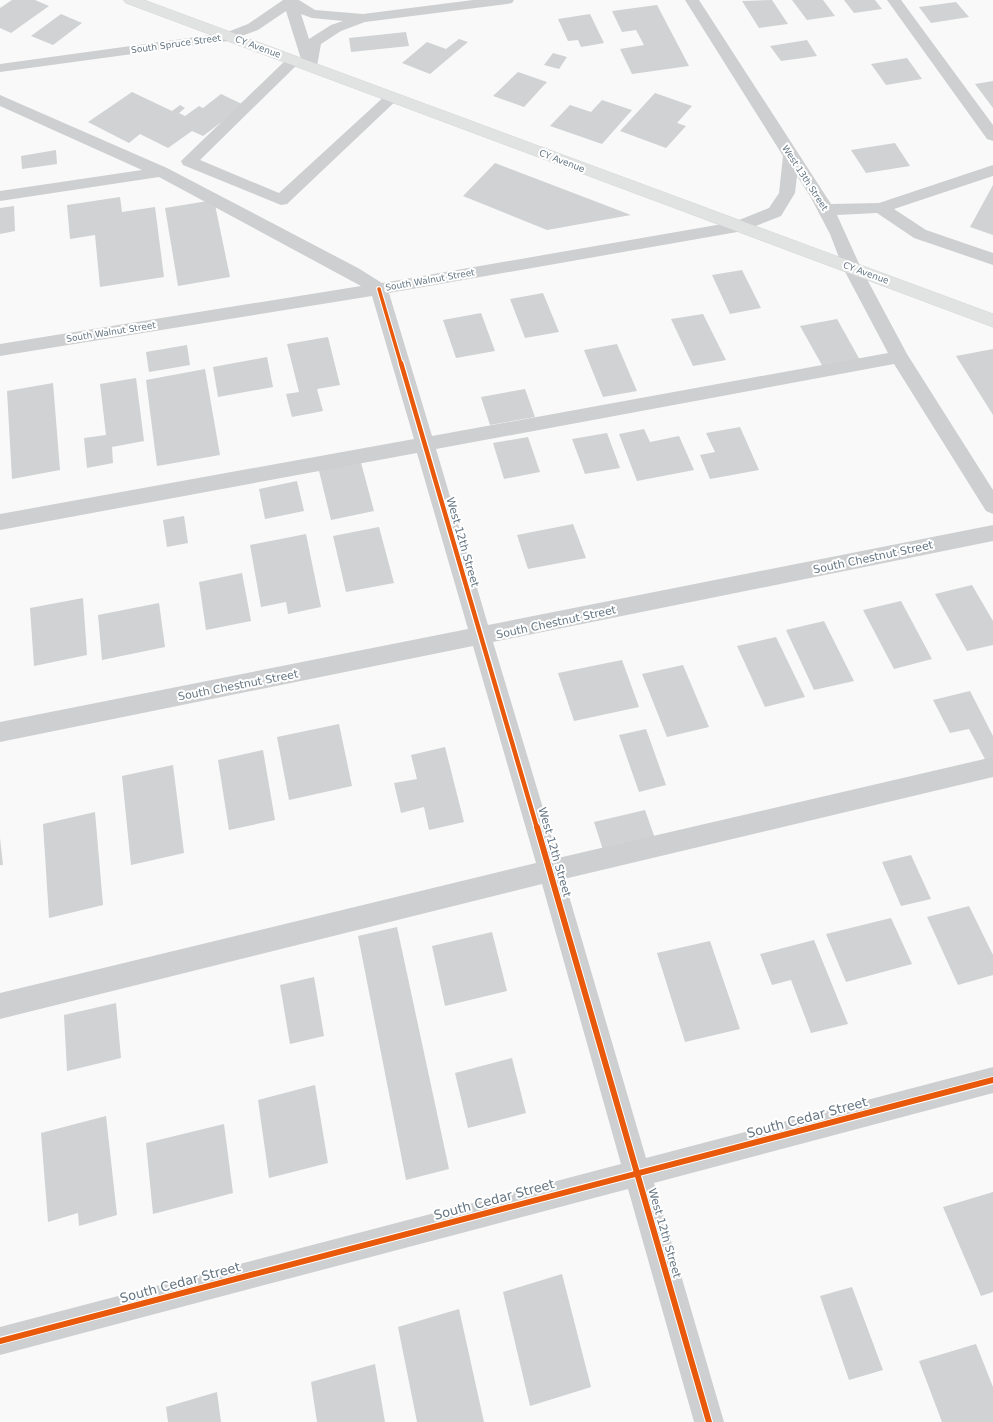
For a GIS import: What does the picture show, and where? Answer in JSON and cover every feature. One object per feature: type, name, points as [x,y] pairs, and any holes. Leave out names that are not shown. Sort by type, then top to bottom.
[{"type":"main road","name":"CY Avenue","points":[[131,0],[737,227],[993,321]]},
{"type":"street","points":[[291,1],[312,14],[363,18],[507,0]]},
{"type":"street","name":"West 13th Street","points":[[692,0],[791,156],[818,195],[852,268],[899,357],[993,506]]},
{"type":"street","points":[[894,0],[993,136]]},
{"type":"street","name":"South Spruce Street","points":[[0,68],[228,37],[253,27],[291,1]]},
{"type":"street","points":[[291,1],[310,66]]},
{"type":"street","points":[[310,66],[314,42],[336,28],[363,18]]},
{"type":"street","points":[[294,60],[189,161],[281,200],[392,97]]},
{"type":"street","points":[[0,100],[160,172],[352,272],[379,289]]},
{"type":"street","points":[[0,114],[23,111]]},
{"type":"street","name":"South Walnut Street","points":[[0,350],[379,289],[737,227],[775,212],[787,193],[791,156]]},
{"type":"street","points":[[826,210],[880,208],[993,170]]},
{"type":"street","points":[[0,196],[160,172]]},
{"type":"street","points":[[880,208],[920,234],[993,259]]},
{"type":"street","name":"West 12th Street","points":[[379,289],[550,871],[709,1422]]},
{"type":"street","points":[[0,522],[899,357]]},
{"type":"street","name":"South Chestnut Street","points":[[0,732],[993,533]]},
{"type":"street","points":[[0,1006],[550,871],[993,767]]},
{"type":"street","name":"South Cedar Street","points":[[0,1341],[993,1080]]},
{"type":"building","points":[[12,0],[35,0],[49,6],[11,33],[0,28],[0,8]]},
{"type":"building","points":[[772,0],[788,24],[759,28],[742,1]]},
{"type":"building","points":[[792,0],[823,0],[835,16],[807,20]]},
{"type":"building","points":[[844,0],[875,0],[882,9],[854,13]]},
{"type":"building","points":[[956,2],[969,17],[931,23],[919,7]]},
{"type":"building","points":[[657,5],[689,66],[632,74],[620,49],[644,45],[636,30],[622,32],[612,11]]},
{"type":"building","points":[[61,14],[82,23],[53,45],[31,36]]},
{"type":"building","points":[[590,14],[604,43],[581,47],[578,40],[568,41],[558,19]]},
{"type":"building","points":[[406,32],[409,46],[351,52],[349,38]]},
{"type":"building","points":[[459,39],[468,42],[430,74],[402,63],[427,42],[446,49]]},
{"type":"building","points":[[807,40],[817,56],[781,61],[770,46]]},
{"type":"building","points":[[553,53],[567,57],[559,69],[544,65]]},
{"type":"building","points":[[907,58],[922,79],[886,85],[871,64]]},
{"type":"building","points":[[518,72],[547,82],[524,107],[493,96]]},
{"type":"building","points":[[993,81],[993,108],[975,84]]},
{"type":"building","points":[[132,92],[172,111],[180,105],[185,108],[179,113],[185,116],[199,106],[203,108],[221,94],[244,105],[203,136],[192,131],[168,148],[140,134],[129,143],[88,122]]},
{"type":"building","points":[[655,93],[692,106],[677,123],[686,126],[666,148],[620,131]]},
{"type":"building","points":[[602,100],[632,110],[602,144],[550,126],[570,105],[591,112]]},
{"type":"building","points":[[895,143],[910,166],[866,173],[851,150]]},
{"type":"building","points":[[56,150],[57,164],[22,169],[21,156]]},
{"type":"building","points":[[495,163],[631,215],[547,230],[463,196]]},
{"type":"building","points":[[993,185],[993,235],[970,227]]},
{"type":"building","points":[[120,197],[122,212],[155,207],[164,277],[100,287],[95,235],[70,239],[67,205]]},
{"type":"building","points":[[214,200],[230,277],[178,286],[165,208]]},
{"type":"building","points":[[14,206],[15,231],[0,234],[0,208]]},
{"type":"building","points":[[742,270],[761,308],[730,314],[712,275]]},
{"type":"building","points":[[543,293],[559,332],[525,338],[510,299]]},
{"type":"building","points":[[481,313],[495,351],[456,358],[443,320]]},
{"type":"building","points":[[703,314],[726,360],[693,366],[671,319]]},
{"type":"building","points":[[837,319],[860,360],[823,367],[800,326]]},
{"type":"building","points":[[328,337],[340,385],[317,389],[323,411],[292,417],[286,394],[299,392],[287,344]]},
{"type":"building","points":[[617,344],[637,391],[603,397],[584,350]]},
{"type":"building","points":[[187,345],[190,365],[149,372],[146,352]]},
{"type":"building","points":[[993,349],[993,415],[956,356]]},
{"type":"building","points":[[267,357],[273,387],[218,397],[213,367]]},
{"type":"building","points":[[205,369],[220,455],[157,466],[146,380]]},
{"type":"building","points":[[136,378],[144,441],[112,447],[113,463],[87,468],[84,438],[106,435],[100,384]]},
{"type":"building","points":[[53,383],[60,470],[12,479],[7,391]]},
{"type":"building","points":[[525,389],[535,417],[490,425],[481,397]]},
{"type":"building","points":[[740,427],[759,470],[710,479],[700,455],[715,452],[706,433]]},
{"type":"building","points":[[644,429],[650,442],[679,436],[694,470],[637,481],[619,434]]},
{"type":"building","points":[[607,433],[620,468],[585,474],[572,439]]},
{"type":"building","points":[[528,437],[540,472],[504,479],[493,443]]},
{"type":"building","points":[[360,459],[374,511],[331,520],[318,467]]},
{"type":"building","points":[[297,481],[304,511],[265,519],[259,489]]},
{"type":"building","points":[[184,516],[188,543],[167,547],[163,520]]},
{"type":"building","points":[[573,524],[586,558],[528,569],[517,535]]},
{"type":"building","points":[[379,527],[394,583],[346,592],[333,536]]},
{"type":"building","points":[[306,534],[321,607],[288,614],[286,602],[261,607],[250,545]]},
{"type":"building","points":[[242,573],[251,621],[206,630],[199,582]]},
{"type":"building","points":[[972,585],[993,621],[993,645],[967,651],[935,594]]},
{"type":"building","points":[[83,598],[87,655],[34,666],[30,608]]},
{"type":"building","points":[[901,601],[932,659],[894,669],[863,610]]},
{"type":"building","points":[[159,603],[165,647],[102,660],[98,615]]},
{"type":"building","points":[[824,621],[854,681],[814,690],[786,630]]},
{"type":"building","points":[[776,637],[805,697],[765,707],[737,646]]},
{"type":"building","points":[[622,660],[639,707],[574,721],[558,673]]},
{"type":"building","points":[[683,665],[709,727],[667,737],[642,674]]},
{"type":"building","points":[[970,691],[993,736],[993,762],[987,763],[969,729],[950,733],[933,700]]},
{"type":"building","points":[[339,724],[352,786],[289,800],[277,737]]},
{"type":"building","points":[[646,729],[666,785],[639,792],[619,735]]},
{"type":"building","points":[[445,747],[464,822],[429,830],[424,807],[401,813],[394,783],[417,779],[411,755]]},
{"type":"building","points":[[263,750],[275,820],[229,830],[218,760]]},
{"type":"building","points":[[173,765],[184,853],[131,865],[122,776]]},
{"type":"building","points":[[645,810],[657,844],[605,856],[594,822]]},
{"type":"building","points":[[95,812],[103,905],[49,918],[43,824]]},
{"type":"building","points":[[0,838],[3,865],[0,865]]},
{"type":"building","points":[[911,855],[931,899],[901,906],[882,862]]},
{"type":"building","points":[[969,906],[993,955],[993,975],[958,985],[927,917]]},
{"type":"building","points":[[891,918],[912,964],[846,982],[826,934]]},
{"type":"building","points":[[397,927],[449,1169],[406,1180],[358,936]]},
{"type":"building","points":[[492,932],[507,991],[445,1006],[432,946]]},
{"type":"building","points":[[814,940],[848,1024],[811,1033],[791,980],[772,985],[760,954]]},
{"type":"building","points":[[710,941],[740,1029],[685,1042],[657,953]]},
{"type":"building","points":[[314,977],[324,1036],[290,1044],[280,985]]},
{"type":"building","points":[[116,1003],[121,1058],[67,1071],[64,1015]]},
{"type":"building","points":[[512,1058],[526,1113],[468,1128],[455,1073]]},
{"type":"building","points":[[315,1085],[328,1163],[269,1178],[258,1100]]},
{"type":"building","points":[[106,1116],[117,1215],[79,1226],[78,1213],[48,1222],[41,1133]]},
{"type":"building","points":[[224,1124],[233,1193],[153,1214],[146,1143]]},
{"type":"building","points":[[993,1192],[993,1292],[981,1296],[943,1207]]},
{"type":"building","points":[[562,1274],[591,1387],[530,1406],[503,1292]]},
{"type":"building","points":[[852,1287],[883,1370],[849,1380],[820,1296]]},
{"type":"building","points":[[459,1309],[484,1422],[417,1422],[398,1327]]},
{"type":"building","points":[[976,1344],[993,1387],[993,1422],[942,1422],[919,1361]]},
{"type":"building","points":[[375,1364],[385,1422],[317,1422],[311,1382]]},
{"type":"building","points":[[217,1392],[221,1422],[168,1422],[166,1407]]},
{"type":"cycle path","points":[[379,289],[550,871],[709,1422]]},
{"type":"cycle path","points":[[0,1341],[993,1080]]}]
